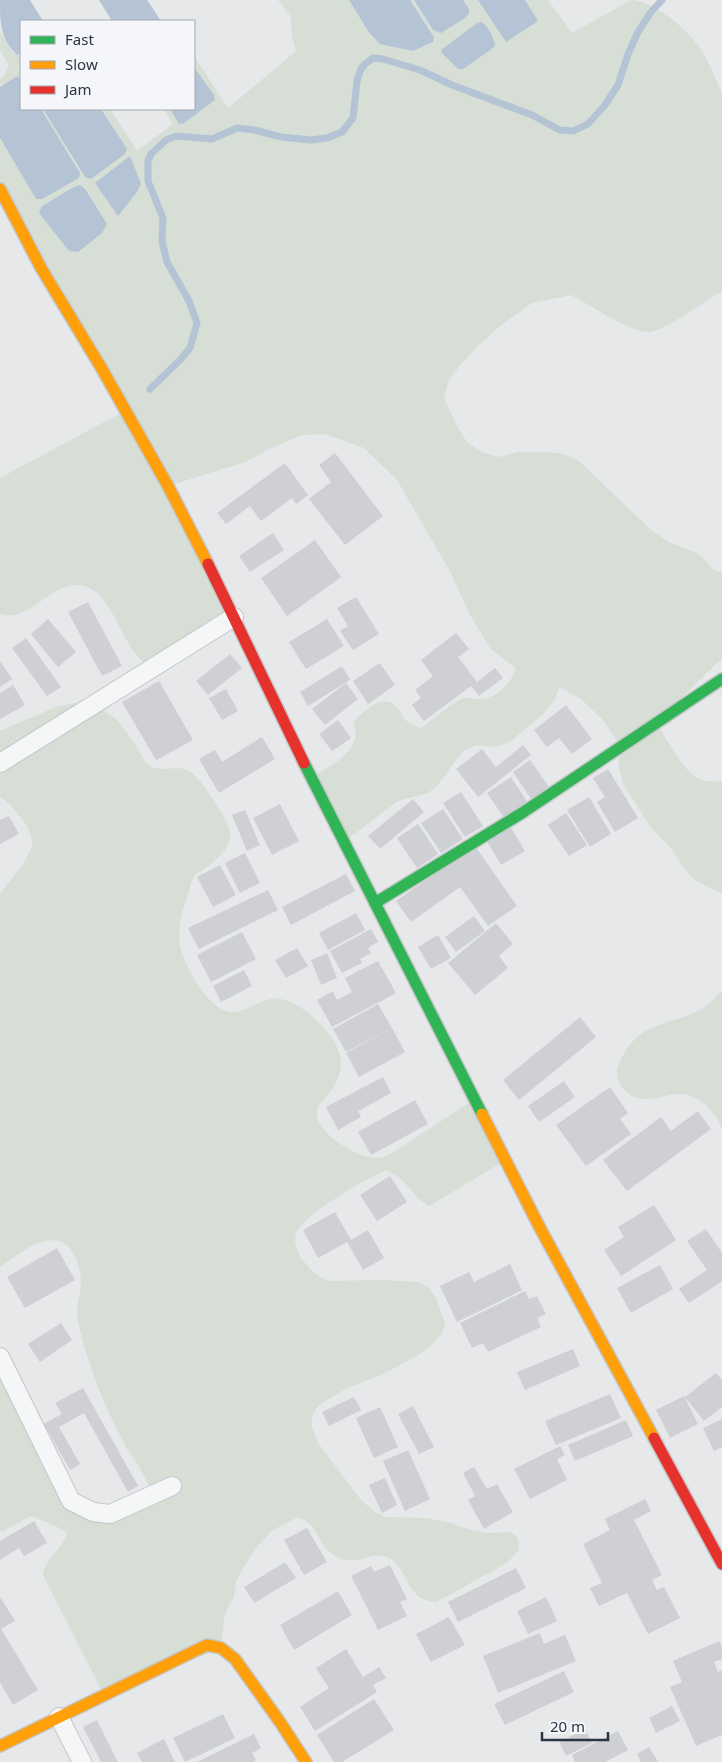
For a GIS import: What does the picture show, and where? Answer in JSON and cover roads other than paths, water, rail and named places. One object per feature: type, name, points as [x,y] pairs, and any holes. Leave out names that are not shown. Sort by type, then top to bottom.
[{"type":"street","points":[[0,189],[41,268],[102,369],[168,486],[234,617],[304,764],[540,1228],[722,1564]]},
{"type":"street","points":[[0,763],[234,617]]},
{"type":"street","points":[[375,902],[522,813],[722,679]]},
{"type":"street","points":[[0,1357],[71,1501],[93,1512],[110,1514],[172,1486]]},
{"type":"street","points":[[0,1746],[207,1644],[220,1648],[235,1659],[306,1762]]},
{"type":"street","points":[[59,1717],[82,1762]]},
{"type":"water","points":[[0,0],[30,0],[42,20],[20,20],[20,53],[17,55],[11,49],[4,36],[0,16]]},
{"type":"water","points":[[99,0],[147,0],[160,20],[111,20]]},
{"type":"water","points":[[349,0],[410,0],[434,37],[433,42],[413,51],[380,44],[368,31]]},
{"type":"water","points":[[414,0],[463,0],[469,9],[469,13],[465,18],[441,33],[433,30]]},
{"type":"water","points":[[478,0],[525,0],[538,21],[506,42]]},
{"type":"water","points":[[481,22],[492,35],[495,45],[463,69],[458,69],[441,50]]},
{"type":"water","points":[[195,68],[214,95],[215,100],[184,123],[179,124],[171,110],[195,110]]},
{"type":"water","points":[[17,76],[20,78],[20,110],[42,110],[80,173],[79,178],[42,199],[36,199],[0,138],[0,87]]},
{"type":"water","points":[[44,110],[102,110],[127,149],[125,154],[91,179],[85,177]]},
{"type":"water","points":[[130,156],[141,184],[118,216],[95,183]]},
{"type":"water","points":[[80,185],[85,189],[107,224],[102,233],[78,252],[69,251],[39,213],[42,206]]},
{"type":"waterway","points":[[150,389],[190,348],[197,323],[189,301],[167,262],[162,241],[163,218],[148,181],[148,161],[151,154],[166,140],[176,136],[212,139],[237,128],[255,130],[281,137],[311,140],[327,138],[342,132],[353,118],[357,81],[361,69],[373,58],[383,59],[420,70],[452,85],[532,115],[560,130],[573,131],[588,124],[605,105],[618,85],[628,54],[638,32],[651,12],[662,0]]}]
